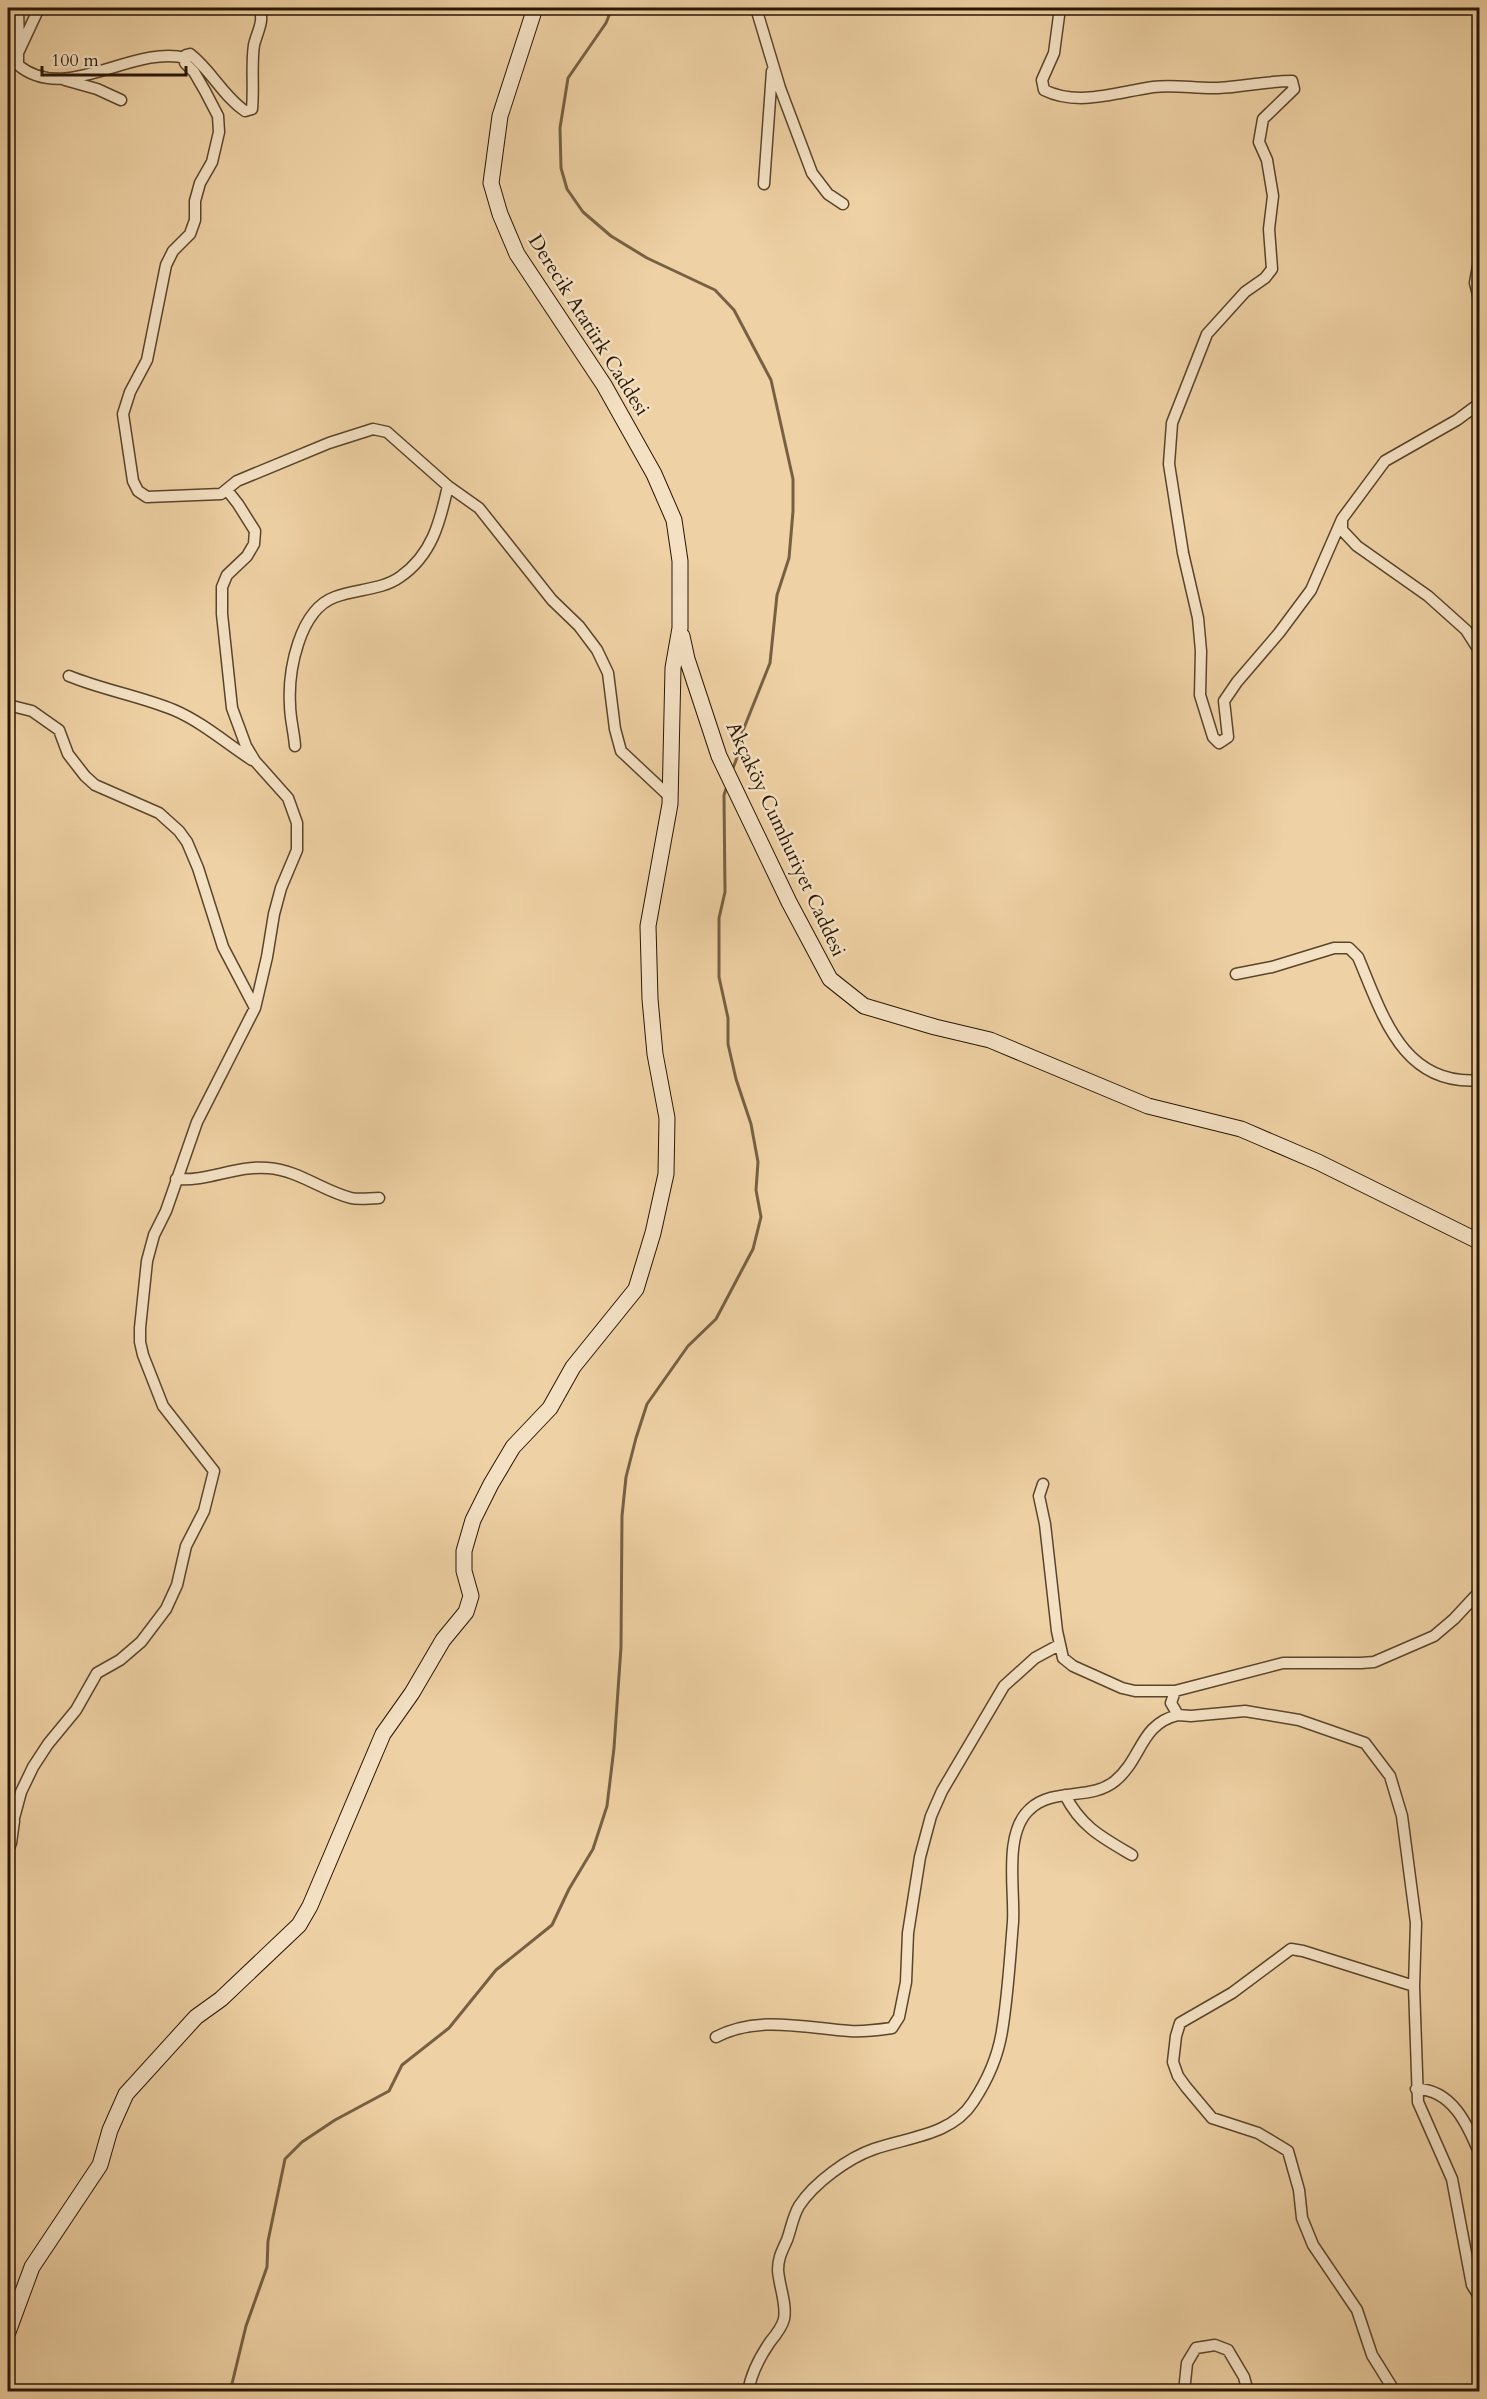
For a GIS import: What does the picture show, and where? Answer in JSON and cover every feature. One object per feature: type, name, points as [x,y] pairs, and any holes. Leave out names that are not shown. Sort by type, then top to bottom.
[{"type":"street","points":[[18,8],[18,65],[30,75],[59,79],[97,89],[121,100]]},
{"type":"street","points":[[18,53],[39,8]]},
{"type":"street","points":[[259,8],[261,19],[254,46],[252,109],[245,111],[234,104],[198,60],[190,54],[186,55],[185,63],[194,72],[218,116],[219,132],[212,162],[200,183],[195,201],[195,220],[190,234],[173,251],[165,265],[147,360],[130,392],[123,414],[133,482],[138,491],[147,497],[220,494],[237,482],[329,443],[373,429],[387,432],[448,486],[480,508],[552,600],[579,626],[597,650],[608,673],[615,729],[621,751],[670,796]]},
{"type":"street","name":"Derecik Atatürk Caddesi","points":[[535,8],[500,116],[491,183],[500,214],[517,254],[604,385],[654,474],[674,520],[680,561],[680,628]]},
{"type":"street","points":[[756,8],[772,61],[812,173],[828,194],[843,204]]},
{"type":"street","points":[[1060,8],[1054,53],[1042,80],[1044,90],[1059,98],[1103,96],[1165,86],[1218,88],[1271,81],[1292,81],[1294,85],[1294,89],[1263,119],[1259,141],[1267,160],[1273,196],[1269,229],[1272,269],[1265,278],[1245,292],[1207,334],[1172,423],[1169,464],[1183,554],[1198,618],[1201,651],[1200,695],[1213,737],[1219,743],[1228,737],[1224,701],[1311,590],[1341,519],[1385,461],[1457,420],[1479,403]]},
{"type":"street","points":[[59,79],[171,54],[186,58]]},
{"type":"street","points":[[764,184],[772,61]]},
{"type":"street","points":[[1479,255],[1474,283],[1479,303]]},
{"type":"street","points":[[295,746],[290,705],[292,678],[300,639],[311,614],[333,597],[386,585],[410,570],[434,537],[448,486]]},
{"type":"street","points":[[8,1850],[21,1792],[48,1744],[76,1710],[97,1673],[120,1660],[141,1642],[166,1609],[181,1572],[186,1546],[204,1511],[212,1485],[214,1471],[163,1406],[147,1368],[140,1342],[141,1314],[150,1248],[197,1122],[255,1008],[274,914],[281,888],[297,850],[298,837],[297,823],[288,798],[255,761],[246,747],[232,708],[222,614],[222,587],[227,575],[247,556],[254,544],[255,531],[227,490]]},
{"type":"street","points":[[1341,519],[1342,530],[1357,546],[1428,597],[1466,630],[1479,652]]},
{"type":"street","points":[[8,2331],[32,2268],[100,2165],[110,2130],[126,2094],[196,2017],[220,1999],[299,1925],[310,1906],[383,1734],[412,1693],[443,1640],[466,1612],[471,1596],[464,1571],[464,1551],[473,1520],[491,1484],[513,1447],[550,1408],[573,1367],[636,1289],[653,1233],[666,1174],[667,1118],[654,1043],[648,926],[658,879],[670,796],[673,668],[680,628]]},
{"type":"street","name":"Akçaköy Cumhuriyet Caddesi","points":[[680,628],[687,659],[719,756],[789,902],[830,980],[864,1006],[990,1040],[1148,1106],[1241,1129],[1318,1162],[1479,1242]]},
{"type":"street","points":[[69,676],[95,687],[175,710],[255,761]]},
{"type":"street","points":[[8,705],[32,711],[59,730],[68,754],[95,785],[159,813],[179,831],[187,842],[198,868],[223,947],[255,1008]]},
{"type":"street","points":[[1236,974],[1272,967],[1334,948],[1348,948],[1358,957],[1390,1031],[1416,1063],[1441,1076],[1467,1081],[1479,1080]]},
{"type":"street","points":[[176,1179],[203,1179],[242,1170],[268,1168],[307,1179],[352,1198],[379,1198]]},
{"type":"street","points":[[1042,1484],[1039,1496],[1046,1531],[1059,1645],[1063,1658],[1073,1666],[1122,1688],[1149,1692],[1175,1691],[1282,1663],[1361,1664],[1374,1662],[1434,1636],[1454,1620],[1479,1591]]},
{"type":"street","points":[[716,2037],[741,2026],[754,2025],[824,2027],[851,2031],[892,2028],[899,2017],[906,1982],[908,1933],[917,1870],[931,1816],[942,1791],[1004,1686],[1035,1658],[1059,1645]]},
{"type":"street","points":[[1175,1691],[1171,1703],[1178,1715]]},
{"type":"street","points":[[748,2391],[754,2367],[784,2321],[785,2308],[779,2283],[779,2257],[798,2207],[815,2185],[862,2154],[928,2134],[953,2123],[964,2115],[979,2092],[996,2057],[1002,2031],[1013,1923],[1013,1859],[1020,1820],[1040,1801],[1105,1788],[1134,1759],[1154,1726],[1165,1718],[1178,1715],[1191,1716],[1232,1711],[1259,1712],[1299,1720],[1365,1743],[1390,1776],[1399,1802],[1416,1923],[1414,1986],[1416,2089],[1422,2115],[1452,2179],[1473,2285],[1479,2298]]},
{"type":"street","points":[[1065,1795],[1075,1812],[1088,1827],[1132,1855]]},
{"type":"street","points":[[8,1829],[14,1818]]},
{"type":"street","points":[[1395,2391],[1372,2355],[1357,2310],[1312,2245],[1302,2218],[1299,2190],[1288,2151],[1258,2133],[1212,2118],[1178,2076],[1173,2061],[1180,2023],[1240,1988],[1291,1949],[1414,1986]]},
{"type":"street","points":[[1416,2089],[1429,2089],[1450,2103],[1473,2136],[1479,2155]]},
{"type":"street","points":[[1184,2391],[1187,2363],[1196,2348],[1215,2345],[1228,2349],[1244,2377],[1248,2391]]},
{"type":"waterway","points":[[612,8],[606,23],[568,78],[560,128],[561,168],[567,189],[583,212],[611,236],[647,258],[715,290],[734,310],[771,380],[793,479],[789,558],[777,595],[770,663],[742,733],[740,750],[733,768]]},
{"type":"waterway","points":[[230,2392],[246,2326],[267,2267],[268,2241],[285,2159],[302,2142],[335,2120],[389,2091],[402,2065],[449,2028],[496,1970],[552,1925],[569,1889],[593,1849],[607,1806],[614,1748],[621,1647],[622,1516],[626,1477],[636,1438],[647,1404],[688,1346],[716,1319],[753,1249],[761,1217],[756,1190],[758,1162],[751,1124],[736,1079],[728,1044],[728,1018],[719,977],[719,918],[725,892],[724,795],[726,789]]}]
